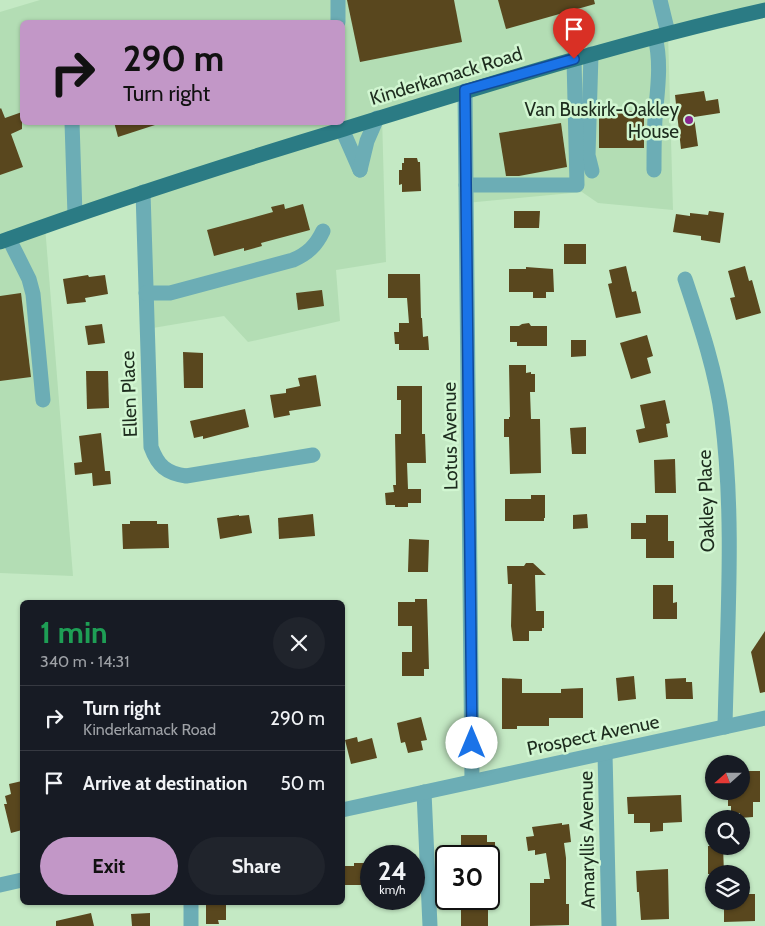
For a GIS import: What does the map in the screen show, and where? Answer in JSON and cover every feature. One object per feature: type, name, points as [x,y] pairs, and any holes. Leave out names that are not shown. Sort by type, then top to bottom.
[{"type":"main road","name":"Kinderkamack Road","points":[[5,240],[143,192],[341,127],[591,54],[765,10]]},
{"type":"street","points":[[338,0],[338,20]]},
{"type":"street","points":[[654,170],[659,66],[658,49],[662,35],[660,0]]},
{"type":"street","points":[[591,54],[588,155],[592,171]]},
{"type":"street","points":[[466,186],[577,185],[574,59]]},
{"type":"street","name":"Lotus Avenue","points":[[465,90],[472,781]]},
{"type":"street","points":[[341,127],[360,170],[367,141],[377,118]]},
{"type":"street","points":[[72,125],[75,215]]},
{"type":"street","name":"Ellen Place","points":[[143,192],[150,447],[155,459],[164,469],[175,475],[186,476],[313,455]]},
{"type":"street","points":[[146,293],[170,293],[292,260],[303,255],[316,244],[323,231]]},
{"type":"street","points":[[5,240],[29,280],[33,294],[43,400]]},
{"type":"street","name":"Oakley Place","points":[[685,279],[717,388],[727,466],[729,533],[725,727]]},
{"type":"street","name":"Prospect Avenue","points":[[345,809],[765,718]]},
{"type":"street","name":"Amaryllis Avenue","points":[[605,753],[609,926]]},
{"type":"street","points":[[424,792],[430,926]]},
{"type":"street","points":[[0,885],[20,880]]},
{"type":"street","points":[[191,905],[191,926]]},
{"type":"shaded area","points":[[40,0],[765,0],[765,10],[668,33],[673,210],[598,203],[582,192],[466,203],[465,91],[382,116],[386,262],[336,270],[340,321],[248,342],[224,316],[147,329],[143,192],[45,226],[73,576],[0,573],[0,12]]},
{"type":"building","points":[[347,0],[454,0],[462,42],[360,62]]},
{"type":"building","points":[[498,0],[594,0],[595,4],[506,29]]},
{"type":"building","name":"Van Buskirk-Oakley House","points":[[704,91],[706,101],[718,99],[720,113],[694,117],[698,146],[681,149],[675,95]]},
{"type":"building","points":[[0,109],[5,118],[20,113],[22,129],[11,134],[23,167],[0,175]]},
{"type":"building","points":[[599,111],[644,111],[644,148],[599,148]]},
{"type":"building","points":[[561,123],[567,167],[519,176],[506,176],[499,133]]},
{"type":"building","points":[[115,125],[155,125],[118,137]]},
{"type":"building","points":[[404,158],[417,158],[418,162],[420,162],[421,191],[402,192],[402,184],[399,185],[399,170],[402,170]]},
{"type":"building","points":[[284,204],[285,209],[303,204],[310,230],[261,243],[262,246],[244,251],[244,248],[214,256],[207,230],[273,212],[271,207]]},
{"type":"building","points":[[514,211],[540,211],[539,228],[514,228]]},
{"type":"building","points":[[709,211],[724,213],[720,243],[701,240],[701,236],[673,232],[676,214],[690,216],[690,213],[708,215]]},
{"type":"building","points":[[564,244],[586,244],[586,264],[564,264]]},
{"type":"building","points":[[626,266],[632,292],[636,291],[641,313],[616,318],[608,284],[612,283],[609,270]]},
{"type":"building","points":[[745,266],[749,281],[752,280],[761,313],[736,320],[730,298],[735,297],[728,271]]},
{"type":"building","points":[[526,267],[553,269],[554,292],[546,292],[546,298],[533,298],[533,292],[509,292],[509,269],[526,269]]},
{"type":"building","points":[[388,274],[420,274],[423,337],[428,336],[429,350],[399,350],[399,344],[395,344],[394,332],[399,332],[399,323],[409,323],[407,298],[388,298]]},
{"type":"building","points":[[88,275],[89,277],[105,275],[108,294],[85,298],[86,302],[67,304],[63,279]]},
{"type":"building","points":[[322,290],[324,306],[298,310],[296,293]]},
{"type":"building","points":[[21,293],[31,377],[0,381],[0,296]]},
{"type":"building","points":[[529,323],[531,326],[547,326],[547,346],[517,346],[517,342],[510,342],[510,326]]},
{"type":"building","points":[[102,324],[105,343],[88,345],[85,326]]},
{"type":"building","points":[[647,335],[653,356],[647,358],[651,373],[631,379],[620,343]]},
{"type":"building","points":[[571,340],[586,340],[586,356],[571,357]]},
{"type":"building","points":[[183,352],[203,353],[203,388],[184,388]]},
{"type":"building","points":[[509,365],[526,365],[526,373],[531,372],[531,374],[535,374],[535,392],[530,392],[531,419],[540,419],[541,473],[510,474],[509,437],[504,437],[504,419],[509,419],[510,417]]},
{"type":"building","points":[[86,371],[108,371],[109,408],[87,409]]},
{"type":"building","points":[[316,375],[321,406],[289,411],[290,415],[274,418],[270,395],[286,393],[286,389],[300,386],[298,378]]},
{"type":"building","points":[[397,386],[422,386],[422,434],[425,434],[426,463],[407,463],[408,489],[421,489],[421,503],[408,503],[408,507],[386,505],[385,493],[394,492],[393,485],[396,485],[395,434],[401,434],[401,400],[397,400]]},
{"type":"building","points":[[665,400],[670,423],[666,424],[668,437],[639,443],[636,430],[645,428],[640,405]]},
{"type":"building","points":[[245,409],[249,427],[203,439],[203,436],[194,438],[190,421]]},
{"type":"building","points":[[586,427],[586,454],[572,454],[570,428]]},
{"type":"building","points":[[101,433],[105,471],[110,471],[111,484],[93,486],[92,473],[75,475],[74,463],[82,462],[79,436]]},
{"type":"building","points":[[675,459],[676,493],[655,493],[654,460]]},
{"type":"building","points":[[531,495],[545,495],[544,521],[505,521],[505,499],[531,499]]},
{"type":"building","points":[[313,514],[315,536],[279,539],[278,518]]},
{"type":"building","points":[[587,514],[588,528],[573,529],[573,515]]},
{"type":"building","points":[[249,515],[252,533],[220,539],[217,518]]},
{"type":"building","points":[[646,515],[668,515],[668,541],[674,541],[674,558],[646,558],[646,539],[631,539],[631,523],[646,523]]},
{"type":"building","points":[[130,521],[157,521],[157,524],[168,524],[169,548],[123,549],[122,524],[130,524]]},
{"type":"building","points":[[409,539],[429,540],[428,572],[408,572]]},
{"type":"building","points":[[526,563],[533,563],[546,575],[535,575],[536,611],[544,611],[544,628],[542,628],[542,631],[529,631],[529,641],[513,641],[511,626],[512,584],[508,584],[507,566],[524,566]]},
{"type":"building","points":[[653,585],[673,585],[673,603],[677,602],[677,619],[653,619]]},
{"type":"building","points":[[415,599],[427,599],[429,669],[424,669],[424,676],[402,676],[402,652],[412,652],[412,626],[398,626],[398,602],[415,602]]},
{"type":"building","points":[[765,631],[765,692],[760,693],[751,652]]},
{"type":"building","points":[[634,676],[636,699],[618,701],[616,678]]},
{"type":"building","points":[[502,678],[522,679],[522,693],[561,693],[561,689],[583,688],[583,718],[549,718],[549,726],[517,726],[517,729],[502,729]]},
{"type":"building","points":[[686,678],[686,682],[692,682],[693,699],[666,699],[665,679]]},
{"type":"building","points":[[421,717],[427,740],[421,741],[423,750],[408,753],[405,742],[401,743],[397,723]]},
{"type":"building","points":[[357,737],[358,742],[372,738],[377,758],[351,764],[345,740]]},
{"type":"building","points":[[750,771],[760,771],[760,802],[753,802],[753,817],[750,817],[750,810],[731,810],[731,806],[728,806],[728,800],[750,800]]},
{"type":"building","points":[[20,781],[20,831],[11,833],[4,804],[7,804],[5,796],[11,794],[9,784]]},
{"type":"building","points":[[681,795],[682,822],[663,823],[663,831],[650,832],[650,823],[634,823],[634,814],[628,814],[627,797]]},
{"type":"building","points":[[562,823],[562,825],[569,824],[571,842],[564,843],[566,858],[566,904],[569,904],[569,925],[530,926],[530,883],[544,883],[544,879],[550,879],[546,853],[535,855],[535,850],[528,851],[526,837],[534,836],[532,827]]},
{"type":"building","points":[[461,835],[487,835],[487,842],[495,842],[495,845],[461,845]]},
{"type":"building","points":[[708,855],[723,855],[724,865],[708,865]]},
{"type":"building","points":[[354,863],[360,863],[360,885],[345,885],[345,866],[354,866]]},
{"type":"building","points":[[668,869],[669,919],[641,920],[636,871]]},
{"type":"building","points":[[750,894],[755,894],[755,921],[724,922],[724,910],[750,910]]},
{"type":"building","points":[[206,905],[226,905],[226,920],[218,920],[219,924],[206,924]]},
{"type":"building","points":[[461,910],[488,910],[488,926],[461,926]]},
{"type":"building","points":[[91,913],[94,926],[56,926],[56,921]]},
{"type":"building","points":[[150,913],[150,926],[132,926],[131,914]]},
{"type":"place","name":"Van Buskirk-Oakley House","points":[[689,120]]},
{"type":"route","points":[[472,743],[470,410],[465,90],[574,59]]}]
